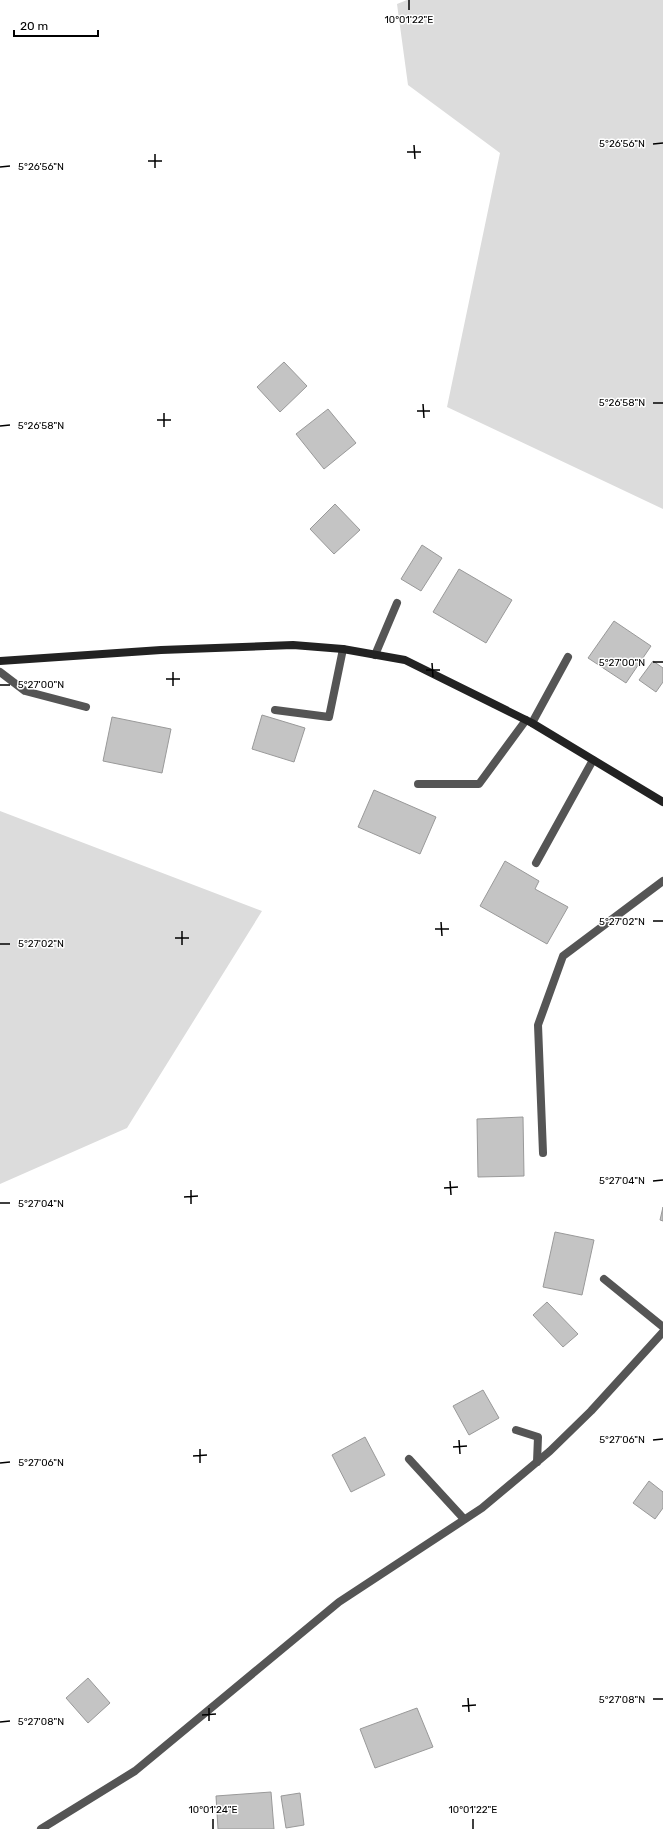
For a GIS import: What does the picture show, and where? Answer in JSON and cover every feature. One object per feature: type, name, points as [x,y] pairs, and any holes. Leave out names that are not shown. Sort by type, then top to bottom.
[{"type":"street","points":[[375,655],[397,603]]},
{"type":"street","points":[[0,661],[169,649],[293,645],[343,649],[405,660],[529,721],[663,802]]},
{"type":"street","points":[[275,710],[329,717],[343,649]]},
{"type":"street","points":[[418,784],[478,784],[529,721],[568,657]]},
{"type":"street","points":[[0,672],[24,691],[86,707]]},
{"type":"street","points":[[536,863],[593,760]]},
{"type":"street","points":[[543,1153],[538,1026],[563,956],[663,881]]},
{"type":"street","points":[[604,1279],[663,1327]]},
{"type":"street","points":[[41,1829],[135,1771],[339,1602],[482,1508],[550,1452],[591,1411],[663,1332]]},
{"type":"street","points":[[516,1430],[538,1437],[537,1462]]},
{"type":"street","points":[[409,1459],[464,1519]]},
{"type":"shaded area","points":[[407,0],[663,0],[663,509],[447,407],[500,153],[408,85],[397,4]]},
{"type":"shaded area","points":[[0,811],[262,911],[127,1128],[0,1184]]},
{"type":"building","points":[[284,362],[307,386],[280,412],[257,387]]},
{"type":"building","points":[[328,409],[356,443],[324,469],[296,434]]},
{"type":"building","points":[[335,504],[360,530],[334,554],[310,529]]},
{"type":"building","points":[[422,545],[442,558],[421,591],[401,579]]},
{"type":"building","points":[[459,569],[512,600],[486,643],[433,612]]},
{"type":"building","points":[[614,621],[651,646],[626,683],[588,658]]},
{"type":"building","points":[[653,661],[663,668],[663,682],[656,692],[639,680]]},
{"type":"building","points":[[262,715],[305,728],[294,762],[252,749]]},
{"type":"building","points":[[112,717],[171,729],[162,773],[103,761]]},
{"type":"building","points":[[374,790],[436,817],[420,854],[358,827]]},
{"type":"building","points":[[505,861],[539,881],[535,889],[568,907],[547,944],[480,906]]},
{"type":"building","points":[[523,1117],[524,1176],[478,1177],[477,1119]]},
{"type":"building","points":[[663,1207],[663,1221],[660,1220]]},
{"type":"building","points":[[555,1232],[594,1240],[582,1295],[543,1287]]},
{"type":"building","points":[[547,1302],[578,1334],[563,1347],[533,1315]]},
{"type":"building","points":[[483,1390],[499,1418],[469,1435],[453,1406]]},
{"type":"building","points":[[365,1437],[385,1475],[351,1492],[332,1455]]},
{"type":"building","points":[[649,1481],[663,1492],[663,1508],[655,1519],[633,1503]]},
{"type":"building","points":[[88,1678],[110,1703],[88,1723],[66,1698]]},
{"type":"building","points":[[417,1708],[433,1747],[375,1768],[360,1729]]},
{"type":"building","points":[[271,1792],[274,1829],[218,1829],[216,1796]]},
{"type":"building","points":[[300,1793],[304,1825],[286,1828],[281,1796]]}]
